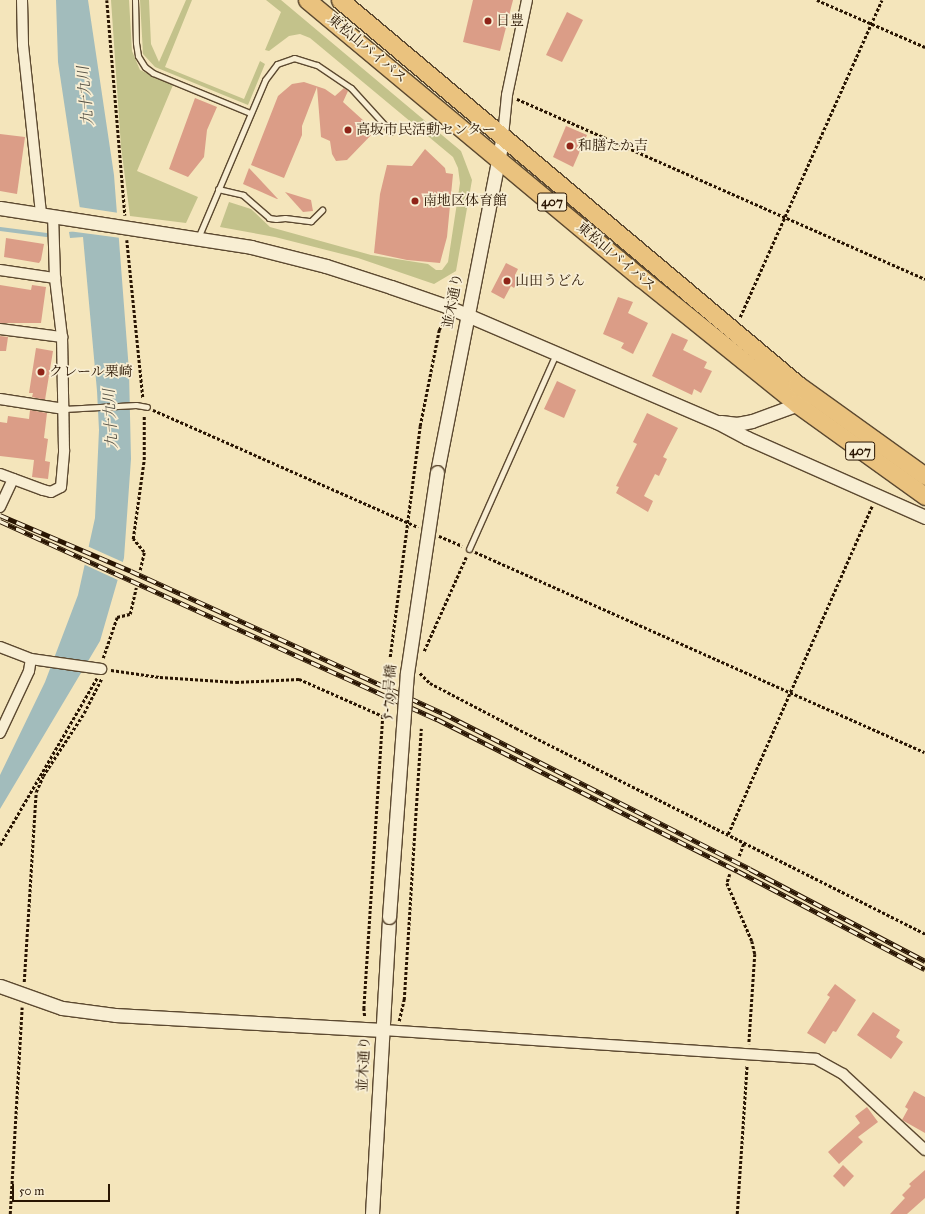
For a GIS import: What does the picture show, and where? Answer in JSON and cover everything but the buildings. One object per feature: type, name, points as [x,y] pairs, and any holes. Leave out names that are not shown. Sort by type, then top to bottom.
[{"type":"highway","name":"東松山バイパス","points":[[307,0],[797,404]]},
{"type":"highway","name":"東松山バイパス","points":[[340,0],[816,400]]},
{"type":"highway","name":"407","points":[[816,400],[925,476]]},
{"type":"highway","name":"407","points":[[797,404],[925,496]]},
{"type":"street","points":[[0,474],[51,492],[61,487],[64,409],[62,338],[55,278],[53,216],[23,45],[22,0]]},
{"type":"street","points":[[503,136],[507,95],[527,0]]},
{"type":"street","name":"並木通り","points":[[437,472],[466,315],[503,136]]},
{"type":"street","points":[[0,208],[125,226],[251,247],[326,266],[446,306],[717,422],[747,438],[925,516]]},
{"type":"street","points":[[0,270],[55,278]]},
{"type":"street","points":[[0,329],[62,338]]},
{"type":"street","points":[[0,399],[64,409]]},
{"type":"street","points":[[717,422],[737,424],[752,421],[797,404],[816,400]]},
{"type":"street","name":"5-79号橋","points":[[389,916],[407,673],[437,472]]},
{"type":"street","points":[[0,507],[14,479]]},
{"type":"street","points":[[0,647],[34,659],[99,669]]},
{"type":"street","points":[[0,733],[34,659]]},
{"type":"street","name":"並木通り","points":[[372,1214],[389,1030],[389,916]]},
{"type":"street","points":[[0,986],[23,996],[62,1008],[115,1015],[389,1030],[748,1053],[816,1059],[843,1074],[874,1101],[925,1150]]},
{"type":"lane","points":[[135,0],[136,43],[138,56],[145,66],[153,73],[250,113]]},
{"type":"lane","points":[[198,238],[250,113],[270,70],[286,59],[302,59],[317,65],[351,88],[391,132]]},
{"type":"lane","points":[[218,188],[243,195],[269,218],[311,221],[322,210]]},
{"type":"lane","points":[[469,549],[556,354]]},
{"type":"lane","points":[[64,409],[136,404],[147,407]]},
{"type":"path","points":[[107,0],[118,156],[143,399]]},
{"type":"path","points":[[817,0],[925,47]]},
{"type":"path","points":[[732,329],[786,217],[882,0]]},
{"type":"path","points":[[507,95],[925,279]]},
{"type":"path","points":[[390,657],[420,426],[439,330],[444,321]]},
{"type":"path","points":[[147,407],[408,523]]},
{"type":"path","points":[[140,570],[143,548],[133,539],[144,460],[144,415]]},
{"type":"path","points":[[728,834],[871,507]]},
{"type":"path","points":[[423,655],[469,549],[925,752]]},
{"type":"path","points":[[0,845],[99,669],[117,617],[130,614],[136,588]]},
{"type":"path","points":[[420,667],[420,672],[430,683],[925,934]]},
{"type":"path","points":[[10,1214],[36,792],[43,776],[90,701],[102,676],[99,669]]},
{"type":"path","points":[[99,669],[160,677],[236,682],[299,679],[384,716],[364,1008],[368,1029]]},
{"type":"path","points":[[389,1030],[404,1000],[421,729]]},
{"type":"path","points":[[739,856],[744,842]]},
{"type":"path","points":[[730,874],[728,884],[752,941],[755,954],[737,1214]]},
{"type":"shaded area","points":[[111,0],[129,0],[132,51],[140,70],[173,85],[137,171],[198,197],[186,223],[130,216],[121,147]]},
{"type":"shaded area","points":[[140,0],[149,0],[151,44],[159,62],[186,0],[192,0],[165,67],[244,99],[260,61],[265,64],[248,105],[155,67],[143,54]]},
{"type":"shaded area","points":[[266,0],[281,0],[461,151],[472,180],[456,271],[434,284],[358,258],[275,237],[220,227],[229,202],[251,209],[270,227],[371,255],[428,264],[436,270],[442,270],[448,262],[460,183],[458,168],[453,157],[310,38],[300,34],[289,36],[269,51],[265,50],[281,12]]},
{"type":"water","name":"九十九川","points":[[56,0],[88,0],[114,175],[129,371],[131,459],[124,558],[100,641],[0,809],[0,775],[45,682],[78,595],[95,518],[99,430],[97,391],[83,237],[70,238],[69,232],[83,229],[58,62]]},
{"type":"pier","points":[[79,207],[119,213],[121,238],[68,231],[81,227]]},
{"type":"pier","points":[[87,546],[125,563],[120,581],[83,564]]},
{"type":"waterway","points":[[0,229],[47,235]]},
{"type":"railway","points":[[0,515],[131,571],[443,713],[750,869],[925,961]]},
{"type":"railway","points":[[0,521],[437,719],[738,871],[925,969]]},
{"type":"place","name":"日豊","points":[[488,21]]},
{"type":"place","name":"高坂市民活動センター","points":[[348,130]]},
{"type":"place","name":"和膳たか吉","points":[[570,146]]},
{"type":"place","name":"南地区体育館","points":[[415,201]]},
{"type":"place","name":"山田うどん","points":[[507,281]]},
{"type":"place","name":"クレール栗崎","points":[[41,372]]}]
